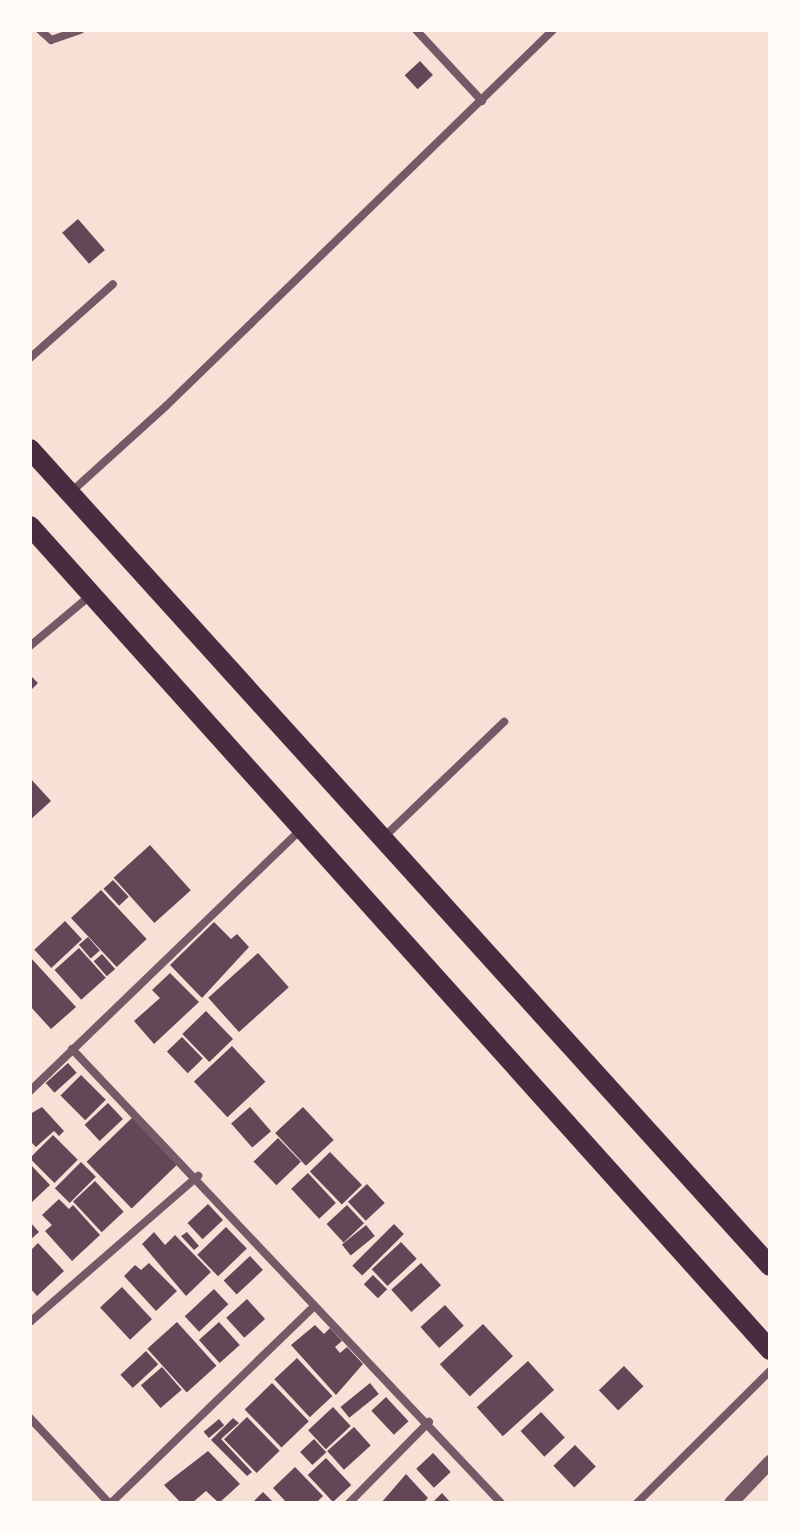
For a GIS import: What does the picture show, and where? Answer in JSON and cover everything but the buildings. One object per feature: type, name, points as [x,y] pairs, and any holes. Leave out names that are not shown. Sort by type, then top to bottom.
[{"type":"highway","points":[[30,449],[381,841],[770,1266]]},
{"type":"highway","points":[[30,526],[770,1350]]},
{"type":"street","points":[[40,30],[51,40],[80,30]]},
{"type":"street","points":[[416,30],[482,101]]},
{"type":"street","points":[[69,493],[553,30]]},
{"type":"street","points":[[30,358],[113,284]]},
{"type":"street","points":[[30,646],[91,594]]},
{"type":"street","points":[[381,841],[504,722]]},
{"type":"street","points":[[30,1091],[301,829]]},
{"type":"street","points":[[72,1049],[198,1176],[314,1306],[429,1422],[501,1503]]},
{"type":"street","points":[[30,1322],[198,1176]]},
{"type":"street","points":[[30,1418],[110,1503],[314,1306]]},
{"type":"street","points":[[637,1503],[770,1371]]},
{"type":"street","points":[[349,1503],[429,1422]]},
{"type":"street","points":[[731,1503],[770,1462]]}]
